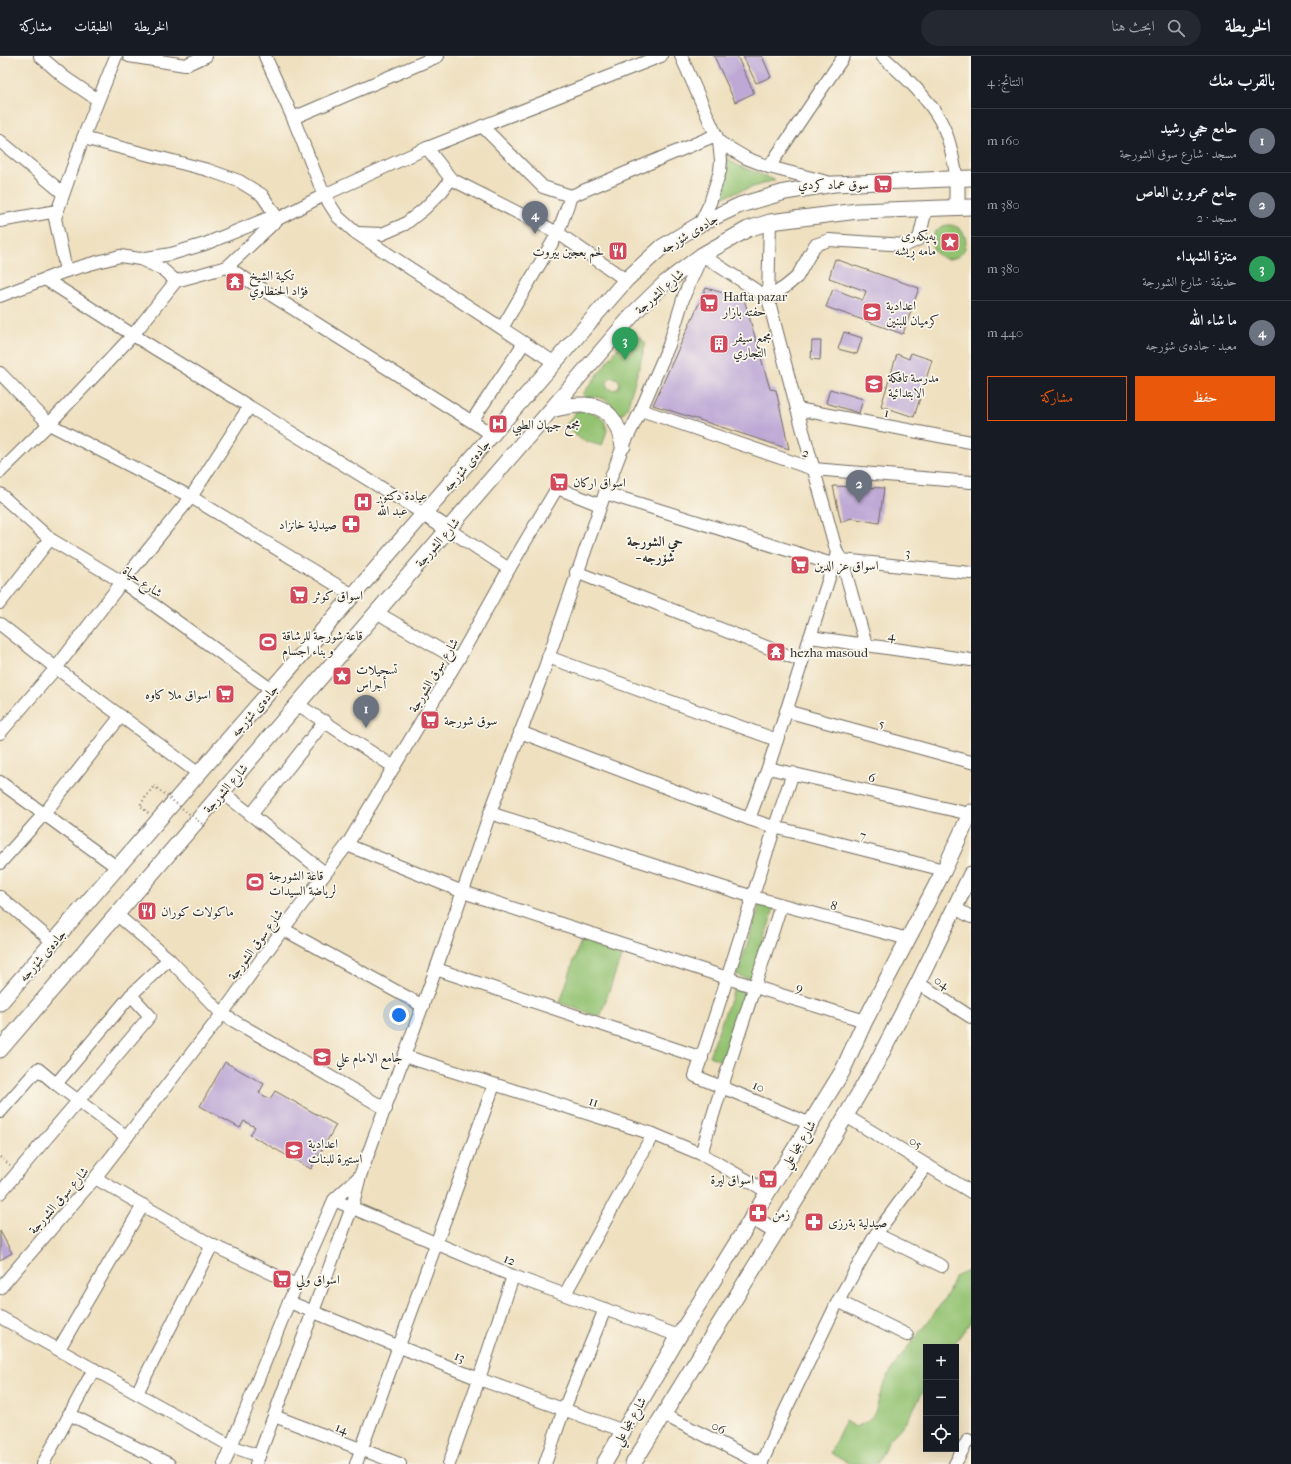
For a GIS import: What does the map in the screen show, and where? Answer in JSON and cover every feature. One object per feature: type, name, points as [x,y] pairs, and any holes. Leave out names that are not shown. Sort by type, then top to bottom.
[{"type":"main road","name":"جادەی شۆرجە","points":[[3,994],[53,942],[118,868],[626,280],[662,247],[700,224],[740,205],[785,192],[834,184],[964,178]]},
{"type":"main road","points":[[964,178],[964,207]]},
{"type":"main road","name":"شارع الشورجة","points":[[0,1050],[635,312],[665,283],[702,255],[748,229],[770,222],[858,211],[964,207]]},
{"type":"main road","points":[[551,410],[570,405],[583,404],[598,407],[608,413],[616,422],[623,446]]},
{"type":"main road","points":[[424,514],[448,530]]},
{"type":"main road","name":"شارع بنجا علي","points":[[604,1464],[679,1336],[842,1072],[865,1021],[944,870],[971,813]]},
{"type":"main road","name":"شارع بنجا علي","points":[[633,1464],[776,1232],[875,1066],[918,983],[971,874]]},
{"type":"main road","points":[[752,1217],[776,1232]]},
{"type":"street","points":[[40,56],[64,77],[98,100]]},
{"type":"street","points":[[66,271],[55,218],[98,100],[116,56]]},
{"type":"street","points":[[129,56],[185,65],[206,56]]},
{"type":"street","points":[[265,56],[293,118],[324,195],[338,217],[356,233],[555,363]]},
{"type":"street","points":[[293,118],[438,56]]},
{"type":"street","points":[[0,472],[49,424],[133,335],[176,281],[227,267],[278,218],[324,195],[427,148],[661,56]]},
{"type":"street","points":[[681,56],[717,138],[721,160],[720,171],[710,204],[700,224]]},
{"type":"street","points":[[769,167],[844,56]]},
{"type":"street","points":[[882,56],[924,97],[940,120],[964,178]]},
{"type":"street","points":[[482,126],[543,187],[572,196],[717,138]]},
{"type":"street","points":[[84,138],[208,170],[239,181],[262,195],[278,218]]},
{"type":"street","points":[[717,138],[746,158],[769,167],[834,184]]},
{"type":"street","points":[[0,141],[63,194]]},
{"type":"street","points":[[427,148],[451,179],[558,233],[626,280]]},
{"type":"street","points":[[356,233],[382,234],[405,224],[424,209],[442,191],[451,179]]},
{"type":"street","points":[[502,328],[558,233],[572,196]]},
{"type":"street","points":[[768,298],[785,287],[797,276],[815,245],[829,240],[906,245],[919,239],[926,208]]},
{"type":"street","points":[[0,220],[57,211]]},
{"type":"street","points":[[140,259],[170,254],[205,244],[266,218],[278,218]]},
{"type":"street","points":[[770,222],[768,298],[837,559],[866,645]]},
{"type":"street","points":[[0,1316],[258,1460],[352,1207],[360,1176],[386,1109],[490,813],[548,657],[600,505],[623,446],[641,410],[669,345],[684,296],[702,255],[768,298]]},
{"type":"street","points":[[0,296],[66,271],[120,256],[140,259],[162,268],[176,281]]},
{"type":"street","points":[[227,267],[492,435]]},
{"type":"street","points":[[45,279],[249,407],[424,514]]},
{"type":"street","points":[[472,421],[524,343]]},
{"type":"street","points":[[0,373],[49,424],[191,497],[354,595]]},
{"type":"street","points":[[0,732],[56,668],[122,582],[191,497],[249,407]]},
{"type":"street","name":"1","points":[[797,409],[971,442]]},
{"type":"street","name":"2","points":[[641,410],[813,468],[971,482]]},
{"type":"street","name":"شارع سوق الشورجة","points":[[0,1288],[95,1178],[222,1014],[346,845],[458,660],[557,488],[600,505]]},
{"type":"street","name":"3","points":[[605,493],[837,559],[971,573]]},
{"type":"street","name":"شارع حياة","points":[[0,494],[50,540],[122,582],[272,690]]},
{"type":"street","points":[[448,530],[509,569]]},
{"type":"street","points":[[0,603],[50,540]]},
{"type":"street","points":[[748,819],[768,768],[802,661],[837,559]]},
{"type":"street","points":[[576,572],[802,661]]},
{"type":"street","points":[[376,612],[458,660]]},
{"type":"street","points":[[0,624],[56,668],[199,774]]},
{"type":"street","name":"4","points":[[810,637],[971,660]]},
{"type":"street","points":[[548,657],[777,740]]},
{"type":"street","points":[[297,704],[394,767]]},
{"type":"street","name":"5","points":[[786,711],[971,762]]},
{"type":"street","points":[[0,863],[44,814],[121,716]]},
{"type":"street","points":[[251,815],[325,721]]},
{"type":"street","name":"7","points":[[520,732],[748,819],[944,870]]},
{"type":"street","name":"6","points":[[768,768],[971,813]]},
{"type":"street","points":[[436,969],[702,1058],[774,827],[793,773]]},
{"type":"street","points":[[2,786],[44,814],[118,868]]},
{"type":"street","points":[[222,792],[326,873]]},
{"type":"street","name":"8","points":[[490,813],[753,897],[908,940]]},
{"type":"street","name":"9","points":[[346,845],[463,892],[755,988],[865,1021]]},
{"type":"street","points":[[0,897],[53,942]]},
{"type":"street","points":[[701,1154],[721,1086],[755,988],[781,905]]},
{"type":"street","points":[[955,908],[971,917]]},
{"type":"street","points":[[116,914],[169,959],[222,1014],[386,1109]]},
{"type":"street","points":[[283,929],[423,1006]]},
{"type":"street","points":[[56,1084],[130,995],[169,959]]},
{"type":"street","name":"04","points":[[918,983],[971,1017]]},
{"type":"street","points":[[0,1193],[150,1016],[130,995]]},
{"type":"street","name":"11","points":[[404,1056],[653,1134],[701,1154],[768,1192]]},
{"type":"street","name":"10","points":[[702,1058],[695,1076],[811,1124]]},
{"type":"street","points":[[0,1112],[38,1069],[127,1137]]},
{"type":"street","points":[[356,1464],[494,1084]]},
{"type":"street","name":"05","points":[[846,1116],[971,1192]]},
{"type":"street","points":[[565,1294],[653,1134]]},
{"type":"street","points":[[761,1464],[838,1301],[876,1234],[927,1165]]},
{"type":"street","points":[[224,1464],[296,1285],[334,1200],[360,1176]]},
{"type":"street","points":[[95,1178],[212,1245],[296,1285]]},
{"type":"street","name":"12","points":[[334,1200],[513,1276],[679,1336]]},
{"type":"street","points":[[58,1349],[143,1206]]},
{"type":"street","points":[[876,1234],[942,1266]]},
{"type":"street","points":[[137,1393],[212,1245]]},
{"type":"street","points":[[448,1464],[479,1379],[513,1276]]},
{"type":"street","points":[[838,1301],[907,1335]]},
{"type":"street","name":"13","points":[[289,1302],[479,1379],[624,1431]]},
{"type":"street","points":[[545,1464],[564,1409],[605,1309]]},
{"type":"street","points":[[43,1464],[94,1369]]},
{"type":"street","points":[[69,1414],[169,1464]]},
{"type":"street","name":"06","points":[[664,1415],[761,1464]]},
{"type":"street","name":"14","points":[[274,1416],[400,1464]]},
{"type":"street","points":[[955,1464],[968,1440]]},
{"type":"path","points":[[140,805],[154,786],[206,827]]},
{"type":"green space","points":[[726,157],[737,165],[775,180],[716,199],[726,179]]},
{"type":"green space","points":[[946,225],[952,225],[956,226],[963,232],[966,242],[965,249],[959,256],[952,259],[946,259],[942,258],[935,252],[932,245],[932,239],[933,235],[939,228]]},
{"type":"green space","points":[[630,332],[646,343],[627,408],[622,415],[620,416],[606,400],[598,397],[585,397],[583,394]],"holes":[[[613,377],[618,379],[620,384],[617,389],[612,390],[607,387],[607,382],[610,378]]]},
{"type":"green space","points":[[576,411],[589,411],[601,417],[604,421],[607,430],[602,446],[582,440],[565,427]]},
{"type":"green space","points":[[760,904],[774,908],[752,980],[737,975]]},
{"type":"green space","points":[[582,936],[623,951],[600,1017],[560,1003]]},
{"type":"green space","points":[[734,989],[747,993],[724,1062],[709,1056]]},
{"type":"green space","points":[[971,1268],[971,1321],[954,1344],[923,1344],[923,1392],[907,1421],[889,1440],[877,1464],[850,1464],[830,1453],[845,1421],[855,1427],[869,1420],[873,1415],[884,1384],[897,1361],[939,1307],[949,1291],[954,1277],[970,1270]]},
{"type":"building","points":[[714,56],[737,56],[754,93],[735,102]]},
{"type":"building","points":[[743,56],[762,56],[771,77],[756,83]]},
{"type":"building","points":[[835,259],[919,288],[903,334],[826,307],[833,289],[863,300],[866,291],[829,278]]},
{"type":"building","name":"مجمع سيفر التجاري","points":[[706,288],[744,299],[770,389],[776,390],[789,449],[653,405]]},
{"type":"building","points":[[844,332],[862,338],[857,354],[838,349]]},
{"type":"building","points":[[812,341],[821,341],[820,360],[811,359]]},
{"type":"building","points":[[911,353],[932,360],[914,417],[881,406],[897,354],[909,359]]},
{"type":"building","points":[[830,389],[863,399],[859,413],[826,403]]},
{"type":"building","points":[[833,486],[884,488],[879,523],[851,518],[841,522]]},
{"type":"building","points":[[225,1062],[264,1084],[259,1093],[270,1099],[275,1091],[336,1125],[311,1169],[250,1135],[255,1127],[244,1121],[240,1128],[200,1106]]},
{"type":"building","points":[[0,1231],[12,1253],[0,1260]]},
{"type":"place","name":"سوق عماد کردي","points":[[883,184]]},
{"type":"place","name":"ما شاء الله","points":[[535,234]]},
{"type":"place","name":"پەیکەری مامە ڕیشە","points":[[950,242]]},
{"type":"place","name":"لحم بعجين بيروت","points":[[618,251]]},
{"type":"place","name":"تكية الشيخ فؤاد الحنطاوي","points":[[235,282]]},
{"type":"place","name":"Hafta pazar حفته بازار","points":[[709,303]]},
{"type":"place","name":"اعدادية كرميان للبنين","points":[[872,312]]},
{"type":"place","name":"مجمع سيفر التجاري","points":[[719,344]]},
{"type":"place","name":"متنزة الشهداء","points":[[625,360]]},
{"type":"place","name":"مدرسة تافكة الابتدائية","points":[[874,384]]},
{"type":"place","name":"مجمع جيهان الطبي","points":[[498,424]]},
{"type":"place","name":"اسواق اركان","points":[[559,482]]},
{"type":"place","name":"عيادة دكتور عبد الله","points":[[363,502]]},
{"type":"place","name":"جامع عمرو بن العاص","points":[[859,503]]},
{"type":"place","name":"صيدلية خانزاد","points":[[351,524]]},
{"type":"place","name":"اسواق عز الدين","points":[[800,565]]},
{"type":"place","name":"اسواق كوثر","points":[[299,595]]},
{"type":"place","name":"قاعة شورجة للرشاقة و بناء اجسام","points":[[268,642]]},
{"type":"place","name":"hezha masoud","points":[[776,652]]},
{"type":"place","name":"تسجيلات أجراس","points":[[342,676]]},
{"type":"place","name":"اسواق ملا كاوه","points":[[225,694]]},
{"type":"place","name":"سوق شورجة","points":[[430,720]]},
{"type":"place","name":"حامع حجي رشيد","points":[[366,728]]},
{"type":"place","name":"قاعة الشورجة لرياضة السيدات","points":[[255,882]]},
{"type":"place","name":"ماكولات كوران","points":[[147,911]]},
{"type":"place","name":"جامع الامام علي","points":[[322,1057]]},
{"type":"place","name":"اعدادية استيرة للبنات","points":[[294,1150]]},
{"type":"place","name":"اسواق ليرة","points":[[768,1179]]},
{"type":"place","name":"زمن","points":[[758,1213]]},
{"type":"place","name":"صيدلية بةرزى","points":[[814,1222]]},
{"type":"place","name":"اسواق ولي","points":[[282,1279]]},
{"type":"district","name":"حي الشورجة - شۆرجە","points":[[655,550]]}]
